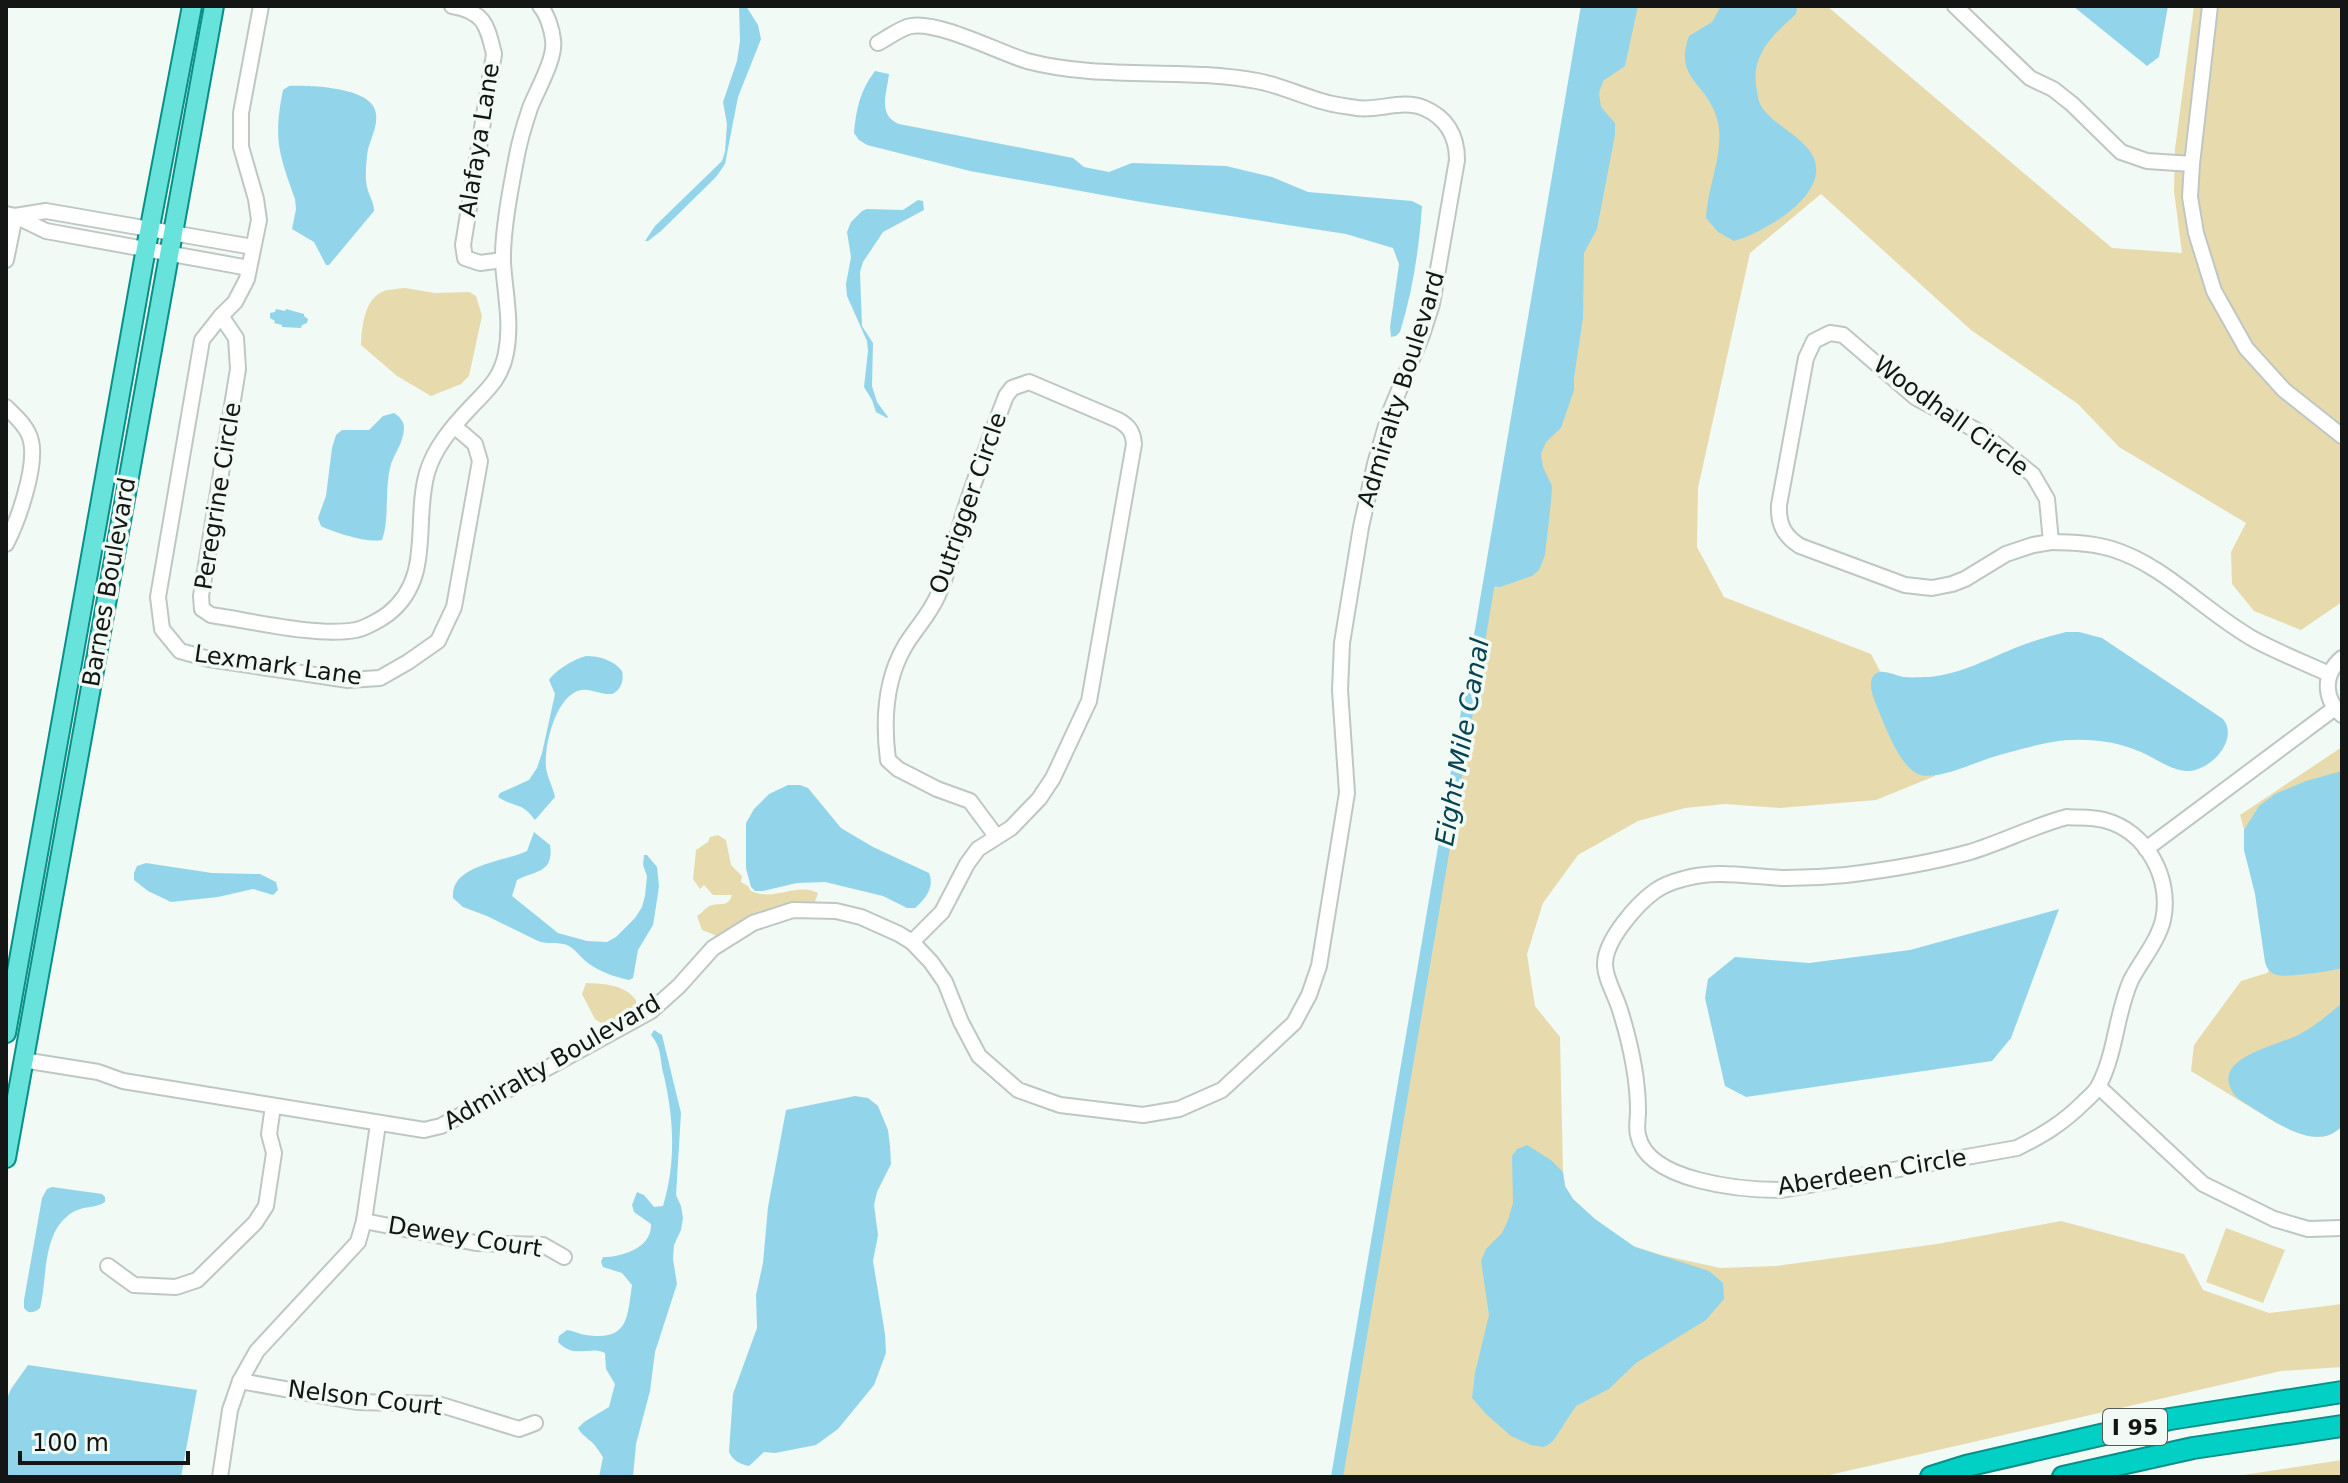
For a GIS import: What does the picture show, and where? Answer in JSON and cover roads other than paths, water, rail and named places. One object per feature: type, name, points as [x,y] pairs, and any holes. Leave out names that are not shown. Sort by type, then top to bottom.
[{"type":"highway","name":"I 95","points":[[1931,1477],[1966,1466],[2170,1419],[2342,1392]]},
{"type":"highway","name":"I 95","points":[[2063,1477],[2193,1448],[2342,1426]]},
{"type":"main road","name":"Barnes Boulevard","points":[[6,1033],[192,6]]},
{"type":"main road","name":"Barnes Boulevard","points":[[6,1158],[213,7]]},
{"type":"main road","points":[[23,1060],[15,1028],[46,856],[41,837]]},
{"type":"main road","points":[[6,1082],[6,1103]]},
{"type":"street","points":[[221,316],[235,302],[247,279],[259,220],[241,147],[241,113],[261,6]]},
{"type":"street","name":"Alafaya Lane","points":[[452,6],[468,9],[488,27],[494,54],[463,245],[465,258],[480,263],[503,260]]},
{"type":"street","name":"Peregrine Circle","points":[[221,316],[236,338],[238,369],[201,596],[202,609],[211,615],[329,632],[359,629],[388,614],[411,588],[420,554],[420,513],[427,472],[443,440],[494,385],[506,355],[509,322],[503,260],[517,154],[554,42],[540,6]]},
{"type":"street","points":[[1955,6],[2030,78],[2053,89],[2072,104],[2121,152],[2147,161],[2192,164]]},
{"type":"street","points":[[2210,6],[2192,164],[2190,197],[2196,233],[2214,291],[2246,348],[2284,390],[2342,436]]},
{"type":"street","name":"Admiralty Boulevard","points":[[23,1060],[98,1072],[123,1081],[424,1130],[441,1126],[651,1011],[679,986],[713,948],[753,923],[793,910],[836,911],[861,917],[912,942],[945,982],[979,1056],[1018,1090],[1060,1105],[1143,1115],[1179,1109],[1222,1090],[1294,1023],[1309,995],[1319,966],[1347,793],[1340,690],[1342,643],[1361,527],[1390,412],[1432,304],[1457,160],[1453,133],[1444,120],[1420,106],[1407,104],[1363,108],[1325,102],[1259,81],[1223,77],[1094,73],[1027,61],[941,29],[911,26],[878,43]]},
{"type":"street","points":[[6,260],[10,215],[46,211],[170,243],[249,268]]},
{"type":"street","points":[[170,243],[253,247]]},
{"type":"street","name":"Lexmark Lane","points":[[221,316],[202,340],[158,597],[162,629],[180,651],[209,659],[348,680],[380,678],[438,641],[454,607],[480,461],[475,444],[454,426]]},
{"type":"street","name":"Woodhall Circle","points":[[2051,542],[2047,499],[2033,475],[1993,442],[1915,397],[1843,335],[1830,333],[1811,345],[1779,505],[1782,529],[1794,542],[1905,585],[1923,588],[1965,579],[2006,554],[2033,545],[2051,542],[2099,545],[2124,553],[2153,568],[2256,641],[2329,674]]},
{"type":"street","name":"Outrigger Circle","points":[[912,942],[942,912],[978,849],[1011,828],[1039,799],[1053,778],[1089,701],[1134,444],[1130,429],[1125,424],[1029,382],[1012,388],[1006,396],[977,472],[939,594],[905,646],[896,666],[885,716],[888,760],[898,769],[937,789],[970,801],[996,836]]},
{"type":"street","points":[[6,407],[23,423],[32,442],[31,465],[22,507],[6,544]]},
{"type":"street","points":[[2146,849],[2338,711],[2328,691],[2329,674],[2342,658]]},
{"type":"street","name":"Aberdeen Circle","points":[[2067,817],[2104,820],[2131,832],[2146,849],[2160,872],[2163,884],[2162,923],[2131,981],[2099,1087],[2049,1132],[2017,1148],[1781,1190],[1749,1190],[1706,1183],[1672,1171],[1647,1154],[1638,1136],[1638,1096],[1630,1051],[1605,964],[1611,943],[1628,917],[1656,890],[1684,879],[1719,874],[1846,875],[1913,865],[1972,851],[2037,825],[2067,817]]},
{"type":"street","points":[[2099,1087],[2203,1184],[2274,1219],[2308,1229],[2342,1228]]},
{"type":"street","points":[[108,1266],[134,1285],[176,1287],[197,1280],[255,1223],[266,1206],[274,1153],[269,1134],[273,1106]]},
{"type":"street","points":[[220,1477],[230,1410],[240,1381],[257,1351],[358,1242],[364,1221],[378,1124]]},
{"type":"street","name":"Dewey Court","points":[[364,1221],[476,1243],[543,1245],[564,1257]]},
{"type":"street","name":"Nelson Court","points":[[240,1381],[357,1402],[438,1404],[519,1429],[535,1423]]},
{"type":"water","points":[[739,6],[746,6],[758,25],[761,39],[738,97],[725,164],[716,177],[661,231],[645,241],[655,226],[722,161],[727,124],[723,102],[737,61]]},
{"type":"water","points":[[1587,6],[1638,6],[1625,66],[1603,81],[1599,93],[1601,107],[1615,123],[1615,135],[1597,229],[1584,253],[1583,318],[1574,390],[1561,428],[1546,442],[1541,454],[1552,486],[1545,555],[1539,570],[1532,576],[1500,587],[1488,586]]},
{"type":"water","points":[[1721,6],[1797,7],[1796,14],[1761,54],[1757,63],[1756,85],[1763,109],[1804,144],[1816,165],[1815,180],[1794,208],[1763,229],[1734,241],[1718,232],[1706,218],[1718,156],[1719,131],[1712,107],[1693,80],[1685,62],[1689,36],[1712,22]]},
{"type":"water","points":[[2073,6],[2168,6],[2159,57],[2147,66]]},
{"type":"water","points":[[875,71],[889,74],[886,109],[892,120],[899,124],[1073,158],[1084,167],[1109,172],[1132,163],[1226,166],[1272,177],[1308,192],[1412,201],[1422,206],[1421,222],[1412,285],[1400,332],[1391,337],[1399,264],[1393,248],[1346,234],[970,171],[867,145],[854,133],[862,93]]},
{"type":"water","points":[[289,86],[325,87],[353,93],[373,105],[376,114],[366,172],[374,211],[329,265],[326,265],[314,242],[292,229],[295,199],[278,134],[283,90]]},
{"type":"water","points":[[918,200],[923,201],[924,210],[883,232],[860,272],[862,326],[873,343],[872,386],[887,418],[876,412],[864,387],[867,341],[847,296],[851,257],[847,232],[851,222],[862,211],[903,210]]},
{"type":"water","points":[[276,309],[304,314],[307,323],[301,328],[282,327],[270,318],[270,313]]},
{"type":"water","points":[[394,413],[402,421],[404,433],[391,464],[382,540],[351,537],[321,526],[318,518],[326,496],[336,435],[342,430],[369,430],[383,416]]},
{"type":"water","points":[[2066,632],[2102,638],[2223,719],[2228,736],[2219,754],[2203,767],[2185,771],[2120,745],[2074,740],[2022,749],[1934,775],[1918,774],[1905,764],[1874,699],[1871,683],[1875,674],[1885,672],[1910,677],[1941,675]]},
{"type":"water","points":[[586,656],[615,664],[622,671],[621,685],[612,694],[581,690],[572,694],[558,711],[546,758],[555,797],[535,820],[522,807],[498,797],[500,793],[529,780],[537,768],[555,694],[549,680],[566,665]]},
{"type":"water","points":[[2342,771],[2342,968],[2277,975],[2269,970],[2265,962],[2255,894],[2244,850],[2244,830],[2259,806],[2275,794]]},
{"type":"water","points":[[788,785],[808,788],[841,828],[929,873],[930,888],[922,901],[915,908],[907,908],[883,896],[825,882],[797,883],[755,891],[746,868],[746,823],[754,809],[769,794]]},
{"type":"water","points":[[534,832],[550,845],[549,861],[542,869],[517,880],[512,896],[558,933],[587,941],[607,942],[616,937],[642,907],[647,876],[643,865],[644,855],[657,867],[659,886],[653,925],[638,950],[633,978],[629,980],[603,972],[569,946],[538,941],[463,907],[453,898],[454,887],[460,878],[481,866],[527,851]]},
{"type":"water","points":[[146,863],[212,873],[260,874],[276,882],[278,890],[273,895],[253,889],[218,897],[171,902],[134,880],[137,866]]},
{"type":"water","points":[[2059,909],[2011,1038],[1992,1061],[1746,1097],[1725,1086],[1705,998],[1708,979],[1735,957],[1809,963],[1910,950]]},
{"type":"water","points":[[2342,1003],[2342,1127],[2325,1136],[2303,1134],[2279,1124],[2237,1098],[2229,1084],[2230,1073],[2236,1063],[2306,1031]]},
{"type":"water","points":[[654,1030],[662,1035],[681,1113],[676,1195],[683,1218],[673,1259],[677,1284],[655,1352],[650,1391],[636,1444],[633,1477],[599,1477],[603,1457],[578,1428],[609,1407],[615,1384],[606,1369],[605,1353],[570,1350],[558,1342],[559,1336],[567,1330],[600,1336],[618,1331],[623,1325],[632,1285],[622,1273],[603,1267],[601,1262],[603,1257],[634,1250],[647,1239],[651,1224],[634,1212],[632,1205],[637,1192],[654,1207],[663,1206],[672,1158],[672,1125],[660,1054],[651,1035]]},
{"type":"water","points":[[855,1096],[868,1098],[878,1106],[888,1130],[890,1146],[891,1164],[874,1205],[878,1235],[873,1261],[886,1353],[874,1385],[838,1429],[816,1445],[775,1453],[764,1452],[749,1466],[735,1460],[729,1452],[733,1394],[757,1328],[756,1295],[786,1110]]},
{"type":"water","points":[[1527,1145],[1551,1160],[1563,1172],[1565,1186],[1573,1199],[1595,1219],[1635,1247],[1709,1271],[1723,1283],[1724,1299],[1706,1320],[1636,1363],[1609,1389],[1576,1406],[1553,1441],[1543,1447],[1511,1436],[1472,1398],[1489,1315],[1481,1261],[1486,1249],[1502,1233],[1508,1220],[1513,1203],[1512,1156],[1517,1149]]},
{"type":"water","points":[[52,1187],[102,1194],[105,1202],[75,1211],[56,1229],[48,1255],[40,1308],[30,1312],[24,1308],[24,1300],[42,1198]]},
{"type":"water","points":[[28,1365],[197,1390],[181,1477],[6,1477],[6,1401]]},
{"type":"waterway","name":"Eight Mile Canal","points":[[1337,1477],[1587,6]]}]
